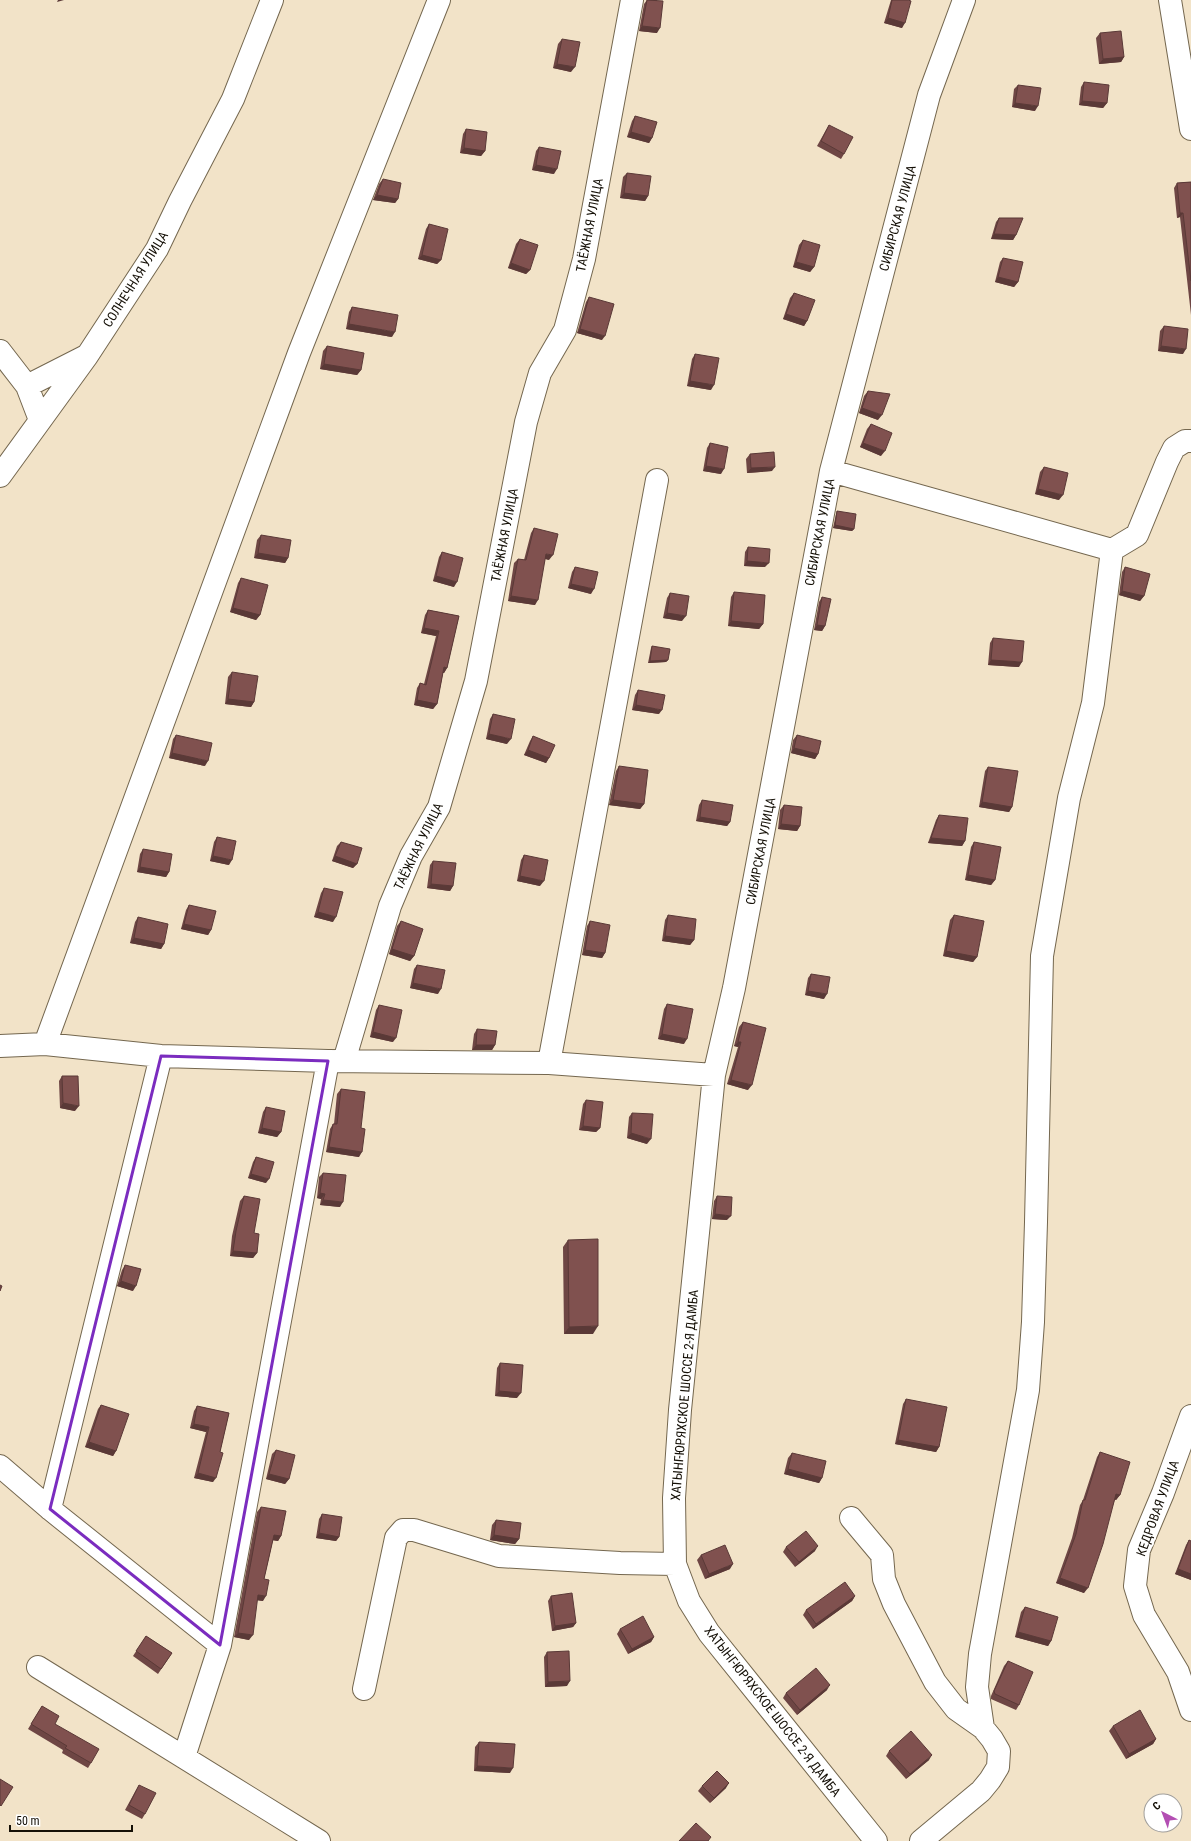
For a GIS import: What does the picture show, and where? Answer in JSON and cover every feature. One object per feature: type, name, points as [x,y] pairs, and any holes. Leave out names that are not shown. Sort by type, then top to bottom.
[{"type":"street","name":"СОЛНЕЧНАЯ УЛИЦА","points":[[0,476],[87,356],[157,249],[233,99],[272,0]]},
{"type":"street","points":[[45,1044],[298,353],[439,0]]},
{"type":"street","name":"ТАЁЖНАЯ УЛИЦА","points":[[184,1757],[220,1645],[336,1061],[390,906],[411,856],[439,807],[476,681],[526,422],[540,373],[565,330],[584,259],[632,0]]},
{"type":"street","name":"СИБИРСКАЯ УЛИЦА","points":[[714,1075],[734,988],[831,471],[929,95],[964,0]]},
{"type":"street","points":[[1170,0],[1191,129]]},
{"type":"street","points":[[0,351],[26,386],[40,420]]},
{"type":"street","points":[[26,386],[87,356]]},
{"type":"street","points":[[831,471],[1112,550],[1137,535],[1174,448],[1185,441],[1191,441]]},
{"type":"street","points":[[549,1063],[657,480]]},
{"type":"street","points":[[983,1728],[977,1687],[980,1654],[1028,1383],[1033,1322],[1042,956],[1069,798],[1093,703],[1112,550]]},
{"type":"street","points":[[0,1046],[45,1044],[161,1056],[336,1061],[549,1063],[714,1075]]},
{"type":"street","points":[[50,1510],[161,1056]]},
{"type":"street","name":"ХАТЫНГ-ЮРЯХСКОЕ ШОССЕ 2-Я ДАМБА","points":[[714,1075],[680,1410],[674,1498],[676,1564],[689,1600],[709,1632],[876,1841]]},
{"type":"street","name":"КЕДРОВАЯ УЛИЦА","points":[[1191,1416],[1163,1493],[1140,1550],[1134,1586],[1144,1614],[1178,1672],[1191,1710]]},
{"type":"street","points":[[0,1466],[50,1510],[220,1645]]},
{"type":"street","points":[[851,1518],[882,1555],[884,1579],[894,1604],[935,1682],[956,1709],[983,1728],[999,1751],[998,1767],[981,1791],[921,1841]]},
{"type":"street","points":[[364,1689],[396,1538],[403,1530],[414,1530],[499,1556],[620,1563],[676,1564]]},
{"type":"street","points":[[38,1667],[319,1841]]},
{"type":"highlighted area","points":[[161,1056],[328,1061],[220,1645],[50,1509]]},
{"type":"building","points":[[647,0],[663,1],[660,28],[642,26]]},
{"type":"building","points":[[892,0],[911,1],[905,23],[888,18]]},
{"type":"building","points":[[1121,31],[1124,57],[1103,59],[1100,33]]},
{"type":"building","points":[[562,39],[580,42],[575,67],[557,64]]},
{"type":"building","points":[[1084,82],[1109,85],[1107,103],[1082,101]]},
{"type":"building","points":[[1018,85],[1041,88],[1038,106],[1015,103]]},
{"type":"building","points":[[635,116],[657,122],[652,138],[631,132]]},
{"type":"building","points":[[829,125],[853,137],[844,154],[821,141]]},
{"type":"building","points":[[466,129],[487,132],[485,151],[464,148]]},
{"type":"building","points":[[539,147],[561,151],[557,169],[536,165]]},
{"type":"building","points":[[627,173],[651,176],[648,196],[624,193]]},
{"type":"building","points":[[383,179],[401,183],[398,199],[377,195]]},
{"type":"building","points":[[1191,182],[1191,281],[1183,213],[1180,213],[1177,183]]},
{"type":"building","points":[[999,218],[1023,218],[1016,235],[994,234]]},
{"type":"building","points":[[429,224],[448,229],[441,260],[422,255]]},
{"type":"building","points":[[520,239],[538,245],[530,270],[511,263]]},
{"type":"building","points":[[803,240],[820,245],[814,267],[796,262]]},
{"type":"building","points":[[1003,258],[1023,262],[1018,282],[998,277]]},
{"type":"building","points":[[794,293],[815,300],[807,321],[786,314]]},
{"type":"building","points":[[589,297],[614,304],[605,336],[580,329]]},
{"type":"building","points":[[352,307],[398,315],[395,332],[349,324]]},
{"type":"building","points":[[1164,326],[1188,329],[1186,349],[1161,346]]},
{"type":"building","points":[[327,346],[364,353],[361,370],[324,364]]},
{"type":"building","points":[[695,354],[719,358],[714,385],[690,381]]},
{"type":"building","points":[[868,391],[890,394],[882,415],[862,408]]},
{"type":"building","points":[[871,424],[892,433],[885,451],[863,443]]},
{"type":"building","points":[[710,443],[728,447],[724,469],[706,466]]},
{"type":"building","points":[[774,452],[775,467],[751,468],[750,454]]},
{"type":"building","points":[[1044,467],[1068,473],[1063,495],[1038,489]]},
{"type":"building","points":[[837,511],[856,514],[854,529],[835,525]]},
{"type":"building","points":[[534,528],[558,534],[553,555],[546,554],[538,600],[511,596],[518,559],[526,560]]},
{"type":"building","points":[[261,535],[291,540],[288,558],[258,553]]},
{"type":"building","points":[[748,547],[770,549],[769,563],[747,561]]},
{"type":"building","points":[[442,552],[463,558],[457,582],[436,576]]},
{"type":"building","points":[[575,567],[598,572],[594,589],[571,584]]},
{"type":"building","points":[[1125,567],[1150,574],[1144,596],[1122,591]]},
{"type":"building","points":[[241,578],[268,585],[260,615],[233,608]]},
{"type":"building","points":[[734,592],[765,595],[763,624],[731,621]]},
{"type":"building","points":[[670,593],[689,596],[686,616],[667,613]]},
{"type":"building","points":[[822,597],[831,599],[825,626],[817,625]]},
{"type":"building","points":[[428,610],[459,616],[447,668],[444,667],[437,704],[417,700],[420,683],[426,685],[439,631],[424,628]]},
{"type":"building","points":[[993,638],[1024,641],[1022,662],[991,660]]},
{"type":"building","points":[[652,646],[670,649],[668,660],[650,661]]},
{"type":"building","points":[[232,672],[258,676],[254,702],[228,699]]},
{"type":"building","points":[[638,690],[665,695],[662,710],[636,705]]},
{"type":"building","points":[[493,714],[515,719],[511,739],[489,734]]},
{"type":"building","points":[[176,735],[212,743],[208,761],[172,753]]},
{"type":"building","points":[[797,735],[821,741],[818,754],[794,748]]},
{"type":"building","points":[[533,736],[555,745],[549,758],[528,750]]},
{"type":"building","points":[[619,766],[648,770],[644,804],[613,800]]},
{"type":"building","points":[[988,767],[1018,771],[1012,807],[982,802]]},
{"type":"building","points":[[702,800],[733,805],[730,822],[700,817]]},
{"type":"building","points":[[784,805],[802,807],[800,826],[781,824]]},
{"type":"building","points":[[939,815],[968,818],[965,841],[931,838]]},
{"type":"building","points":[[217,837],[236,841],[232,860],[213,856]]},
{"type":"building","points":[[341,842],[362,848],[357,864],[335,856]]},
{"type":"building","points":[[974,842],[1001,847],[995,880],[968,875]]},
{"type":"building","points":[[143,849],[172,854],[169,872],[140,867]]},
{"type":"building","points":[[524,855],[548,860],[544,881],[520,876]]},
{"type":"building","points":[[433,861],[456,863],[453,886],[431,884]]},
{"type":"building","points":[[324,888],[343,892],[336,917],[318,912]]},
{"type":"building","points":[[189,905],[216,911],[211,930],[184,924]]},
{"type":"building","points":[[668,915],[696,919],[694,940],[665,936]]},
{"type":"building","points":[[954,915],[984,921],[977,957],[946,951]]},
{"type":"building","points":[[138,917],[168,924],[164,944],[134,938]]},
{"type":"building","points":[[401,921],[423,929],[414,956],[392,949]]},
{"type":"building","points":[[590,921],[610,925],[605,953],[585,950]]},
{"type":"building","points":[[417,965],[445,970],[441,989],[413,983]]},
{"type":"building","points":[[811,974],[830,977],[827,994],[808,991]]},
{"type":"building","points":[[667,1004],[693,1009],[687,1039],[662,1034]]},
{"type":"building","points":[[379,1005],[402,1010],[396,1038],[373,1032]]},
{"type":"building","points":[[743,1022],[766,1028],[752,1085],[731,1080],[741,1042],[738,1042]]},
{"type":"building","points":[[477,1029],[497,1031],[495,1045],[476,1045]]},
{"type":"building","points":[[62,1076],[78,1076],[79,1106],[63,1103]]},
{"type":"building","points":[[341,1089],[365,1092],[361,1128],[365,1129],[362,1152],[329,1147],[333,1124],[337,1124]]},
{"type":"building","points":[[586,1100],[603,1102],[600,1128],[583,1126]]},
{"type":"building","points":[[266,1107],[285,1111],[281,1132],[262,1128]]},
{"type":"building","points":[[632,1113],[653,1114],[651,1139],[631,1133]]},
{"type":"building","points":[[256,1157],[274,1162],[269,1179],[251,1174]]},
{"type":"building","points":[[323,1173],[346,1175],[343,1202],[323,1200],[325,1194],[320,1193]]},
{"type":"building","points":[[244,1196],[260,1199],[254,1233],[259,1234],[257,1253],[233,1251]]},
{"type":"building","points":[[717,1196],[732,1197],[731,1216],[715,1214]]},
{"type":"building","points":[[598,1239],[598,1326],[569,1327],[568,1240]]},
{"type":"building","points":[[125,1265],[141,1269],[136,1286],[121,1281]]},
{"type":"building","points":[[500,1363],[523,1365],[521,1393],[499,1391]]},
{"type":"building","points":[[906,1399],[947,1407],[939,1447],[898,1440]]},
{"type":"building","points":[[101,1405],[129,1414],[116,1451],[89,1442]]},
{"type":"building","points":[[197,1406],[229,1413],[220,1452],[223,1453],[216,1478],[198,1473],[209,1427],[194,1424]]},
{"type":"building","points":[[276,1450],[295,1455],[289,1479],[269,1474]]},
{"type":"building","points":[[1100,1452],[1130,1462],[1120,1495],[1116,1494],[1103,1544],[1088,1588],[1060,1578],[1076,1534],[1083,1500],[1085,1500]]},
{"type":"building","points":[[792,1453],[826,1461],[822,1478],[788,1469]]},
{"type":"building","points":[[261,1507],[286,1511],[281,1536],[274,1535],[264,1579],[269,1580],[266,1596],[258,1595],[253,1635],[238,1633]]},
{"type":"building","points":[[322,1514],[342,1517],[339,1537],[319,1533]]},
{"type":"building","points":[[496,1520],[521,1523],[519,1539],[494,1535]]},
{"type":"building","points":[[806,1531],[818,1546],[799,1562],[786,1547]]},
{"type":"building","points":[[1189,1540],[1191,1541],[1191,1574],[1178,1569]]},
{"type":"building","points":[[725,1545],[733,1564],[709,1574],[701,1555]]},
{"type":"building","points":[[845,1582],[855,1596],[816,1624],[806,1610]]},
{"type":"building","points":[[572,1593],[576,1623],[555,1626],[551,1596]]},
{"type":"building","points":[[1025,1607],[1058,1617],[1051,1641],[1018,1632]]},
{"type":"building","points":[[643,1616],[654,1637],[632,1649],[620,1629]]},
{"type":"building","points":[[146,1636],[172,1653],[161,1669],[136,1651]]},
{"type":"building","points":[[569,1651],[570,1681],[548,1682],[547,1652]]},
{"type":"building","points":[[1008,1661],[1033,1672],[1019,1705],[995,1694],[994,1691]]},
{"type":"building","points":[[816,1668],[830,1685],[800,1710],[786,1693]]},
{"type":"building","points":[[42,1706],[59,1716],[55,1724],[99,1749],[91,1763],[65,1748],[67,1746],[31,1724]]},
{"type":"building","points":[[1140,1710],[1156,1739],[1129,1754],[1113,1726]]},
{"type":"building","points":[[911,1731],[932,1755],[910,1774],[889,1751]]},
{"type":"building","points":[[479,1742],[515,1744],[513,1768],[477,1766]]},
{"type":"building","points":[[717,1771],[729,1783],[714,1798],[702,1786]]},
{"type":"building","points":[[0,1779],[13,1787],[1,1806],[0,1805]]},
{"type":"building","points":[[139,1785],[156,1793],[145,1814],[129,1805]]},
{"type":"building","points":[[696,1823],[711,1837],[708,1841],[679,1841]]}]
